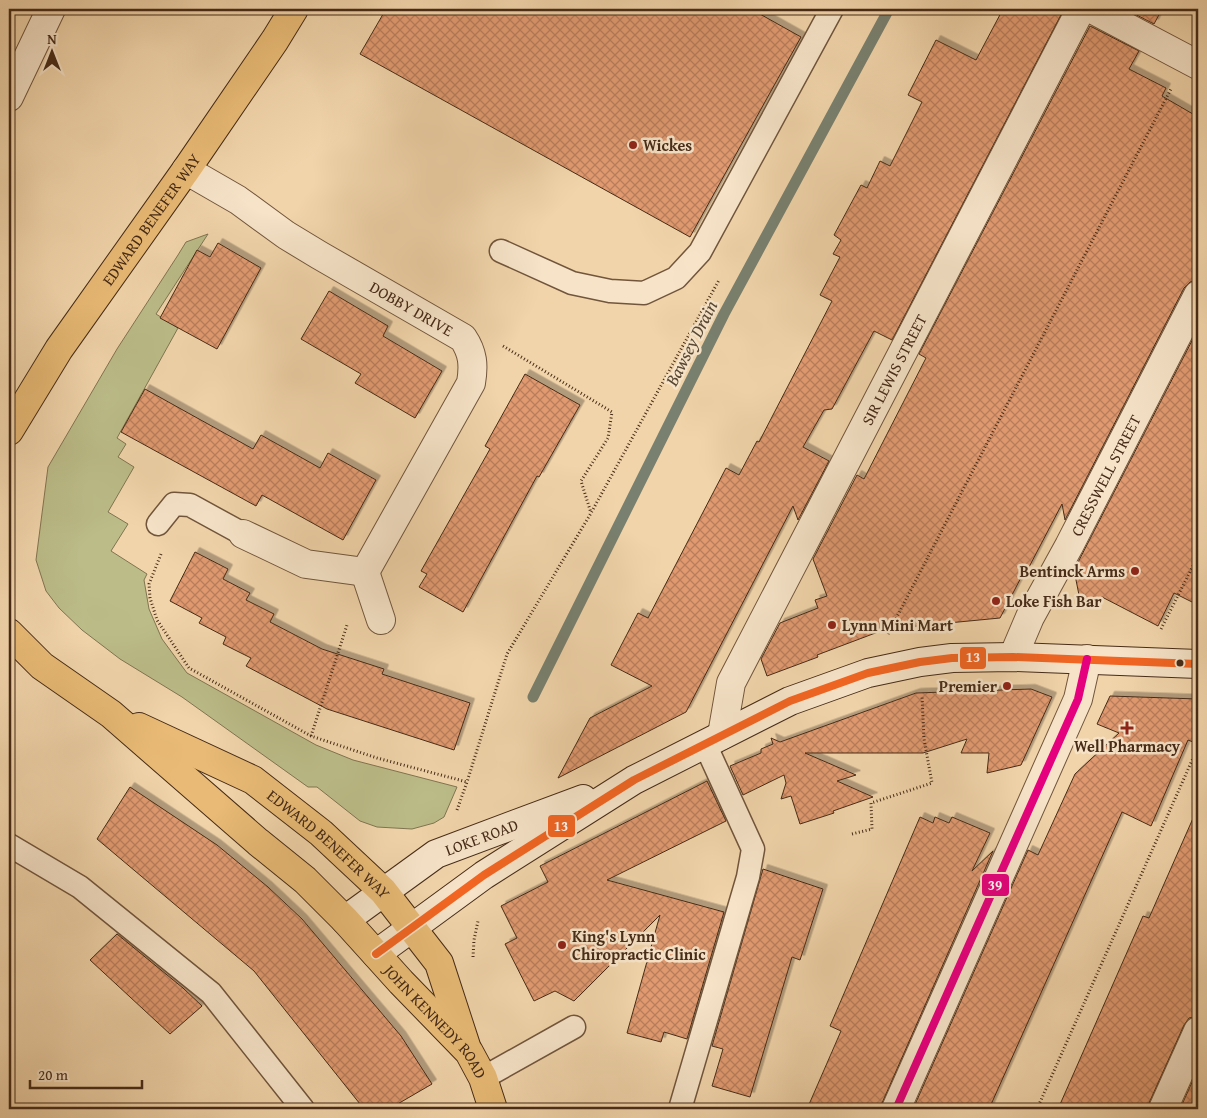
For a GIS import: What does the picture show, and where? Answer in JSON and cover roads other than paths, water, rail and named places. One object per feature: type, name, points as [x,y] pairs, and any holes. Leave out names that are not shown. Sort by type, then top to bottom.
[{"type":"main road","name":"EDWARD BENEFER WAY","points":[[9,431],[59,349],[276,40],[294,9]]},
{"type":"main road","name":"EDWARD BENEFER WAY","points":[[9,633],[42,666],[111,714],[258,842],[305,880],[345,920]]},
{"type":"main road","name":"EDWARD BENEFER WAY","points":[[111,714],[253,780],[321,833],[383,891],[439,963],[468,1052]]},
{"type":"main road","name":"JOHN KENNEDY ROAD","points":[[345,920],[400,982],[468,1052],[482,1078],[492,1109]]},
{"type":"street","points":[[9,98],[51,9]]},
{"type":"street","name":"SIR LEWIS STREET","points":[[714,739],[731,683],[1081,9]]},
{"type":"street","points":[[1092,9],[1193,62]]},
{"type":"street","name":"DOBBY DRIVE","points":[[186,170],[238,200],[286,235],[463,338],[472,354],[474,367],[471,383],[365,572]]},
{"type":"street","name":"CRESSWELL STREET","points":[[1012,657],[1030,616],[1069,546],[1198,295]]},
{"type":"street","points":[[243,534],[306,564],[365,572],[380,620]]},
{"type":"street","name":"LOKE ROAD","points":[[376,954],[484,875],[634,780],[790,701],[868,672],[952,658],[1012,657],[1198,664]]},
{"type":"street","points":[[896,1109],[1078,699],[1087,660]]},
{"type":"street","name":"LOKE ROAD","points":[[345,920],[436,854],[634,780]]},
{"type":"street","points":[[1163,1109],[1198,1031]]},
{"type":"lane","points":[[501,251],[572,283],[610,291],[644,293],[676,278],[700,252],[832,9]]},
{"type":"lane","points":[[158,524],[174,504],[190,505],[243,534]]},
{"type":"lane","points":[[680,1109],[748,877],[753,849],[714,739]]},
{"type":"lane","points":[[9,845],[80,887],[210,993],[302,1109]]},
{"type":"lane","points":[[482,1078],[574,1027]]},
{"type":"waterway","name":"Bawsey Drain","points":[[533,697],[724,314],[889,9]]},
{"type":"place","name":"Wickes","points":[[633,145]]},
{"type":"place","name":"Bentinck Arms","points":[[1135,571]]},
{"type":"place","name":"Loke Fish Bar","points":[[996,601]]},
{"type":"place","name":"Lynn Mini Mart","points":[[832,625]]},
{"type":"place","name":"Premier","points":[[1007,686]]},
{"type":"place","name":"Well Pharmacy","points":[[1127,728]]},
{"type":"place","name":"King's Lynn Chiropractic Clinic","points":[[562,945]]}]
